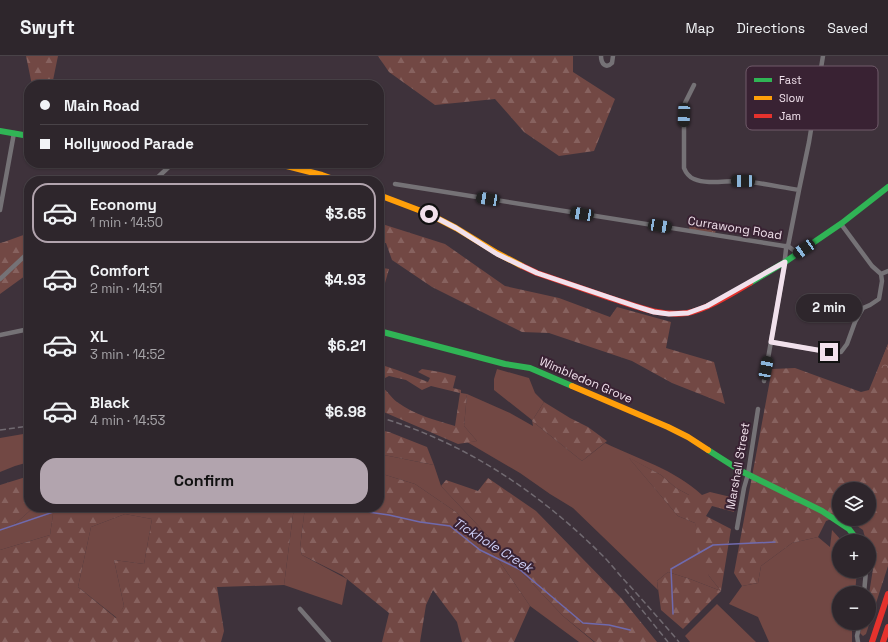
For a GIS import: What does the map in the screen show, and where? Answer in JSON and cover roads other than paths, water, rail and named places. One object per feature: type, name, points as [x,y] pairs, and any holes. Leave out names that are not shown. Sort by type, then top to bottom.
[{"type":"main road","points":[[0,131],[24,135]]},
{"type":"main road","points":[[295,168],[325,176]]},
{"type":"main road","points":[[384,197],[429,214],[456,228],[497,254],[537,273],[654,312],[669,314],[688,313],[707,306],[785,262],[841,224],[888,187]]},
{"type":"main road","name":"Wimbledon Grove","points":[[384,333],[505,364],[530,368],[540,372],[688,437],[741,471],[822,511],[849,529],[853,534]]},
{"type":"main road","points":[[872,642],[888,594]]},
{"type":"main road","points":[[883,642],[888,627]]},
{"type":"street","points":[[601,56],[601,61],[606,66],[612,63],[613,56]]},
{"type":"street","points":[[821,66],[823,56]]},
{"type":"street","points":[[694,85],[685,103],[684,115],[684,168],[690,177],[704,182],[743,181],[799,190]]},
{"type":"street","points":[[764,381],[786,249],[788,246],[811,130]]},
{"type":"street","points":[[0,210],[14,134]]},
{"type":"street","points":[[159,176],[168,168]]},
{"type":"street","name":"Currawong Road","points":[[395,184],[788,246]]},
{"type":"street","points":[[771,342],[829,352],[841,352],[847,344],[855,322],[864,308],[879,299],[882,281],[881,274],[872,266],[841,224]]},
{"type":"street","points":[[788,246],[797,253]]},
{"type":"street","points":[[0,279],[24,257]]},
{"type":"street","points":[[881,274],[888,271]]},
{"type":"street","points":[[0,334],[24,330]]},
{"type":"street","name":"Marshall Street","points":[[737,528],[748,474],[758,408]]},
{"type":"street","points":[[300,610],[329,642]]},
{"type":"street","points":[[858,642],[859,630]]},
{"type":"waterway","name":"Tickhole Creek","points":[[0,530],[53,512]]},
{"type":"waterway","name":"Tickhole Creek","points":[[368,512],[450,526],[480,550],[519,569],[583,623],[609,625],[630,630]]},
{"type":"waterway","name":"Tickhole Creek","points":[[673,614],[671,569],[713,545],[775,542]]},
{"type":"railway","points":[[384,419],[442,441],[500,472],[527,491],[579,533],[603,556],[679,642]]},
{"type":"railway","points":[[0,430],[24,427]]},
{"type":"railway","points":[[625,589],[668,642]]}]
